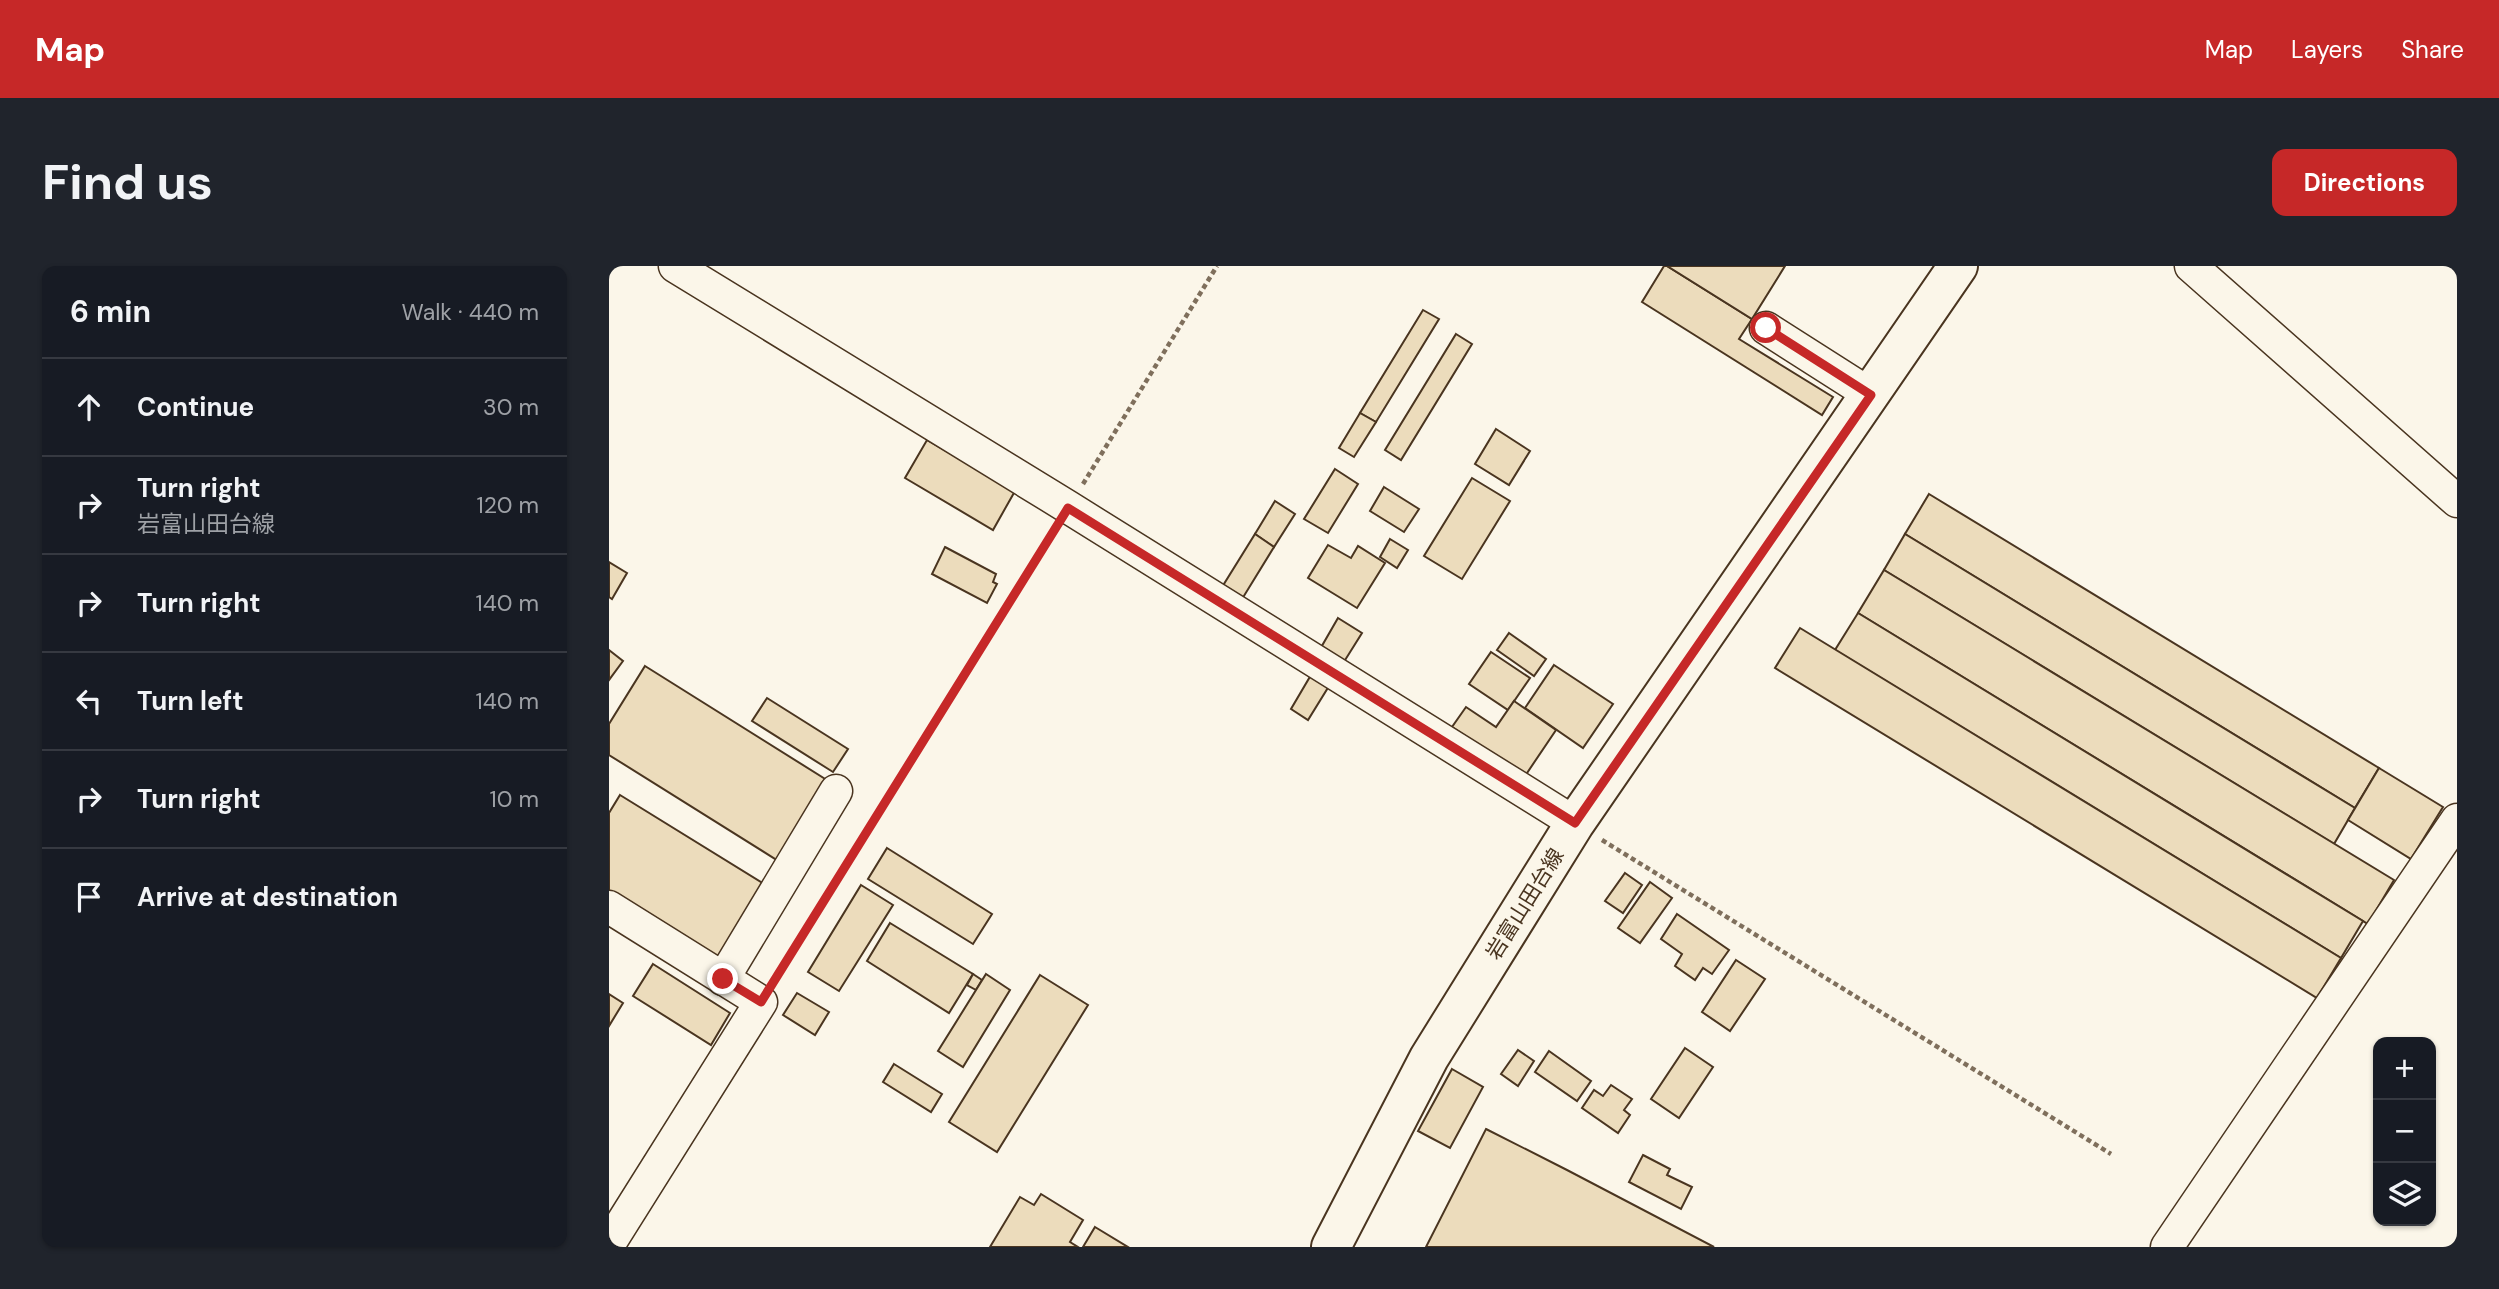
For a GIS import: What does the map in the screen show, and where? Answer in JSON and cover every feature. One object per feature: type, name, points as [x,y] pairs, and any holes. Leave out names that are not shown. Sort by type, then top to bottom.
[{"type":"main road","name":"岩富山田台線","points":[[1331,1247],[1429,1058],[1575,823],[1871,395],[1954,267]]},
{"type":"street","points":[[675,266],[1575,823]]},
{"type":"street","points":[[2191,266],[2457,502]]},
{"type":"street","points":[[1766,328],[1871,395]]},
{"type":"street","points":[[723,979],[836,791]]},
{"type":"street","points":[[2167,1247],[2457,820]]},
{"type":"street","points":[[609,907],[761,1002],[609,1244]]},
{"type":"path","points":[[761,1002],[1217,266]]},
{"type":"path","points":[[1575,823],[2111,1154]]},
{"type":"building","points":[[1664,266],[1752,319],[1739,339],[1833,397],[1822,415],[1642,302]]},
{"type":"building","points":[[1667,266],[1785,266],[1752,319]]},
{"type":"building","points":[[1423,310],[1439,319],[1376,422],[1360,413]]},
{"type":"building","points":[[1456,334],[1472,344],[1401,460],[1385,450]]},
{"type":"building","points":[[1360,413],[1376,422],[1354,457],[1339,448]]},
{"type":"building","points":[[1496,429],[1530,451],[1509,485],[1475,464]]},
{"type":"building","points":[[927,440],[1015,491],[993,530],[905,478]]},
{"type":"building","points":[[1335,469],[1358,484],[1328,533],[1304,519]]},
{"type":"building","points":[[1472,478],[1510,501],[1462,579],[1424,556]]},
{"type":"building","points":[[1384,487],[1419,509],[1404,532],[1370,511]]},
{"type":"building","points":[[1929,494],[2379,768],[2355,808],[1905,534]]},
{"type":"building","points":[[1275,501],[1295,514],[1274,547],[1255,534]]},
{"type":"building","points":[[1255,534],[1274,547],[1239,604],[1219,592]]},
{"type":"building","points":[[1905,534],[2355,808],[2334,844],[1884,570]]},
{"type":"building","points":[[1390,539],[1408,550],[1397,568],[1380,557]]},
{"type":"building","points":[[1328,545],[1351,558],[1358,546],[1385,563],[1357,608],[1308,578]]},
{"type":"building","points":[[945,547],[996,574],[993,582],[997,584],[987,603],[932,574]]},
{"type":"building","points":[[609,562],[627,573],[612,599],[609,597]]},
{"type":"building","points":[[1884,570],[2394,880],[2368,924],[1858,613]]},
{"type":"building","points":[[1858,613],[2363,921],[2341,958],[1835,650]]},
{"type":"building","points":[[1338,618],[1362,633],[1342,665],[1319,651]]},
{"type":"building","points":[[1800,628],[2341,958],[2317,998],[1775,668]]},
{"type":"building","points":[[1509,633],[1546,659],[1534,676],[1497,650]]},
{"type":"building","points":[[609,650],[623,661],[609,680]]},
{"type":"building","points":[[1491,652],[1530,678],[1508,710],[1469,684]]},
{"type":"building","points":[[1554,665],[1613,704],[1583,748],[1525,708]]},
{"type":"building","points":[[645,666],[830,782],[780,862],[609,755],[609,724]]},
{"type":"building","points":[[1311,675],[1329,686],[1308,720],[1291,709]]},
{"type":"building","points":[[767,698],[848,749],[833,772],[752,721]]},
{"type":"building","points":[[1514,701],[1556,730],[1525,776],[1452,727],[1466,707],[1496,727]]},
{"type":"building","points":[[2379,768],[2443,807],[2411,859],[2348,820]]},
{"type":"building","points":[[620,795],[764,884],[718,958],[609,890],[609,813]]},
{"type":"building","points":[[887,848],[992,914],[973,944],[868,879]]},
{"type":"building","points":[[1625,873],[1642,885],[1623,913],[1605,901]]},
{"type":"building","points":[[1650,882],[1672,898],[1640,943],[1618,928]]},
{"type":"building","points":[[861,885],[893,905],[839,991],[808,972]]},
{"type":"building","points":[[1677,914],[1729,950],[1712,974],[1703,968],[1695,980],[1675,966],[1682,954],[1661,939]]},
{"type":"building","points":[[890,923],[973,974],[949,1013],[867,961]]},
{"type":"building","points":[[1736,960],[1765,979],[1730,1031],[1702,1012]]},
{"type":"building","points":[[653,964],[730,1013],[711,1045],[633,996]]},
{"type":"building","points":[[973,974],[982,980],[976,990],[967,985]]},
{"type":"building","points":[[986,974],[1010,990],[963,1067],[938,1051]]},
{"type":"building","points":[[1040,975],[1088,1005],[997,1152],[949,1122]]},
{"type":"building","points":[[797,993],[829,1012],[815,1035],[783,1015]]},
{"type":"building","points":[[609,994],[623,1003],[609,1026]]},
{"type":"building","points":[[1685,1048],[1713,1067],[1679,1118],[1651,1099]]},
{"type":"building","points":[[1518,1050],[1534,1061],[1518,1086],[1501,1074]]},
{"type":"building","points":[[1549,1051],[1591,1081],[1577,1101],[1535,1072]]},
{"type":"building","points":[[894,1064],[942,1094],[931,1112],[883,1082]]},
{"type":"building","points":[[1452,1069],[1483,1087],[1450,1148],[1418,1131]]},
{"type":"building","points":[[1611,1085],[1632,1099],[1624,1110],[1630,1115],[1618,1133],[1582,1108],[1594,1090],[1603,1096]]},
{"type":"building","points":[[1486,1129],[1567,1170],[1714,1247],[1426,1247]]},
{"type":"building","points":[[1643,1155],[1670,1169],[1667,1175],[1692,1187],[1681,1209],[1629,1182]]},
{"type":"building","points":[[1041,1194],[1083,1220],[1070,1242],[1078,1247],[990,1247],[1020,1197],[1034,1205]]},
{"type":"building","points":[[1095,1227],[1128,1247],[1083,1247]]},
{"type":"route","points":[[723,979],[761,1002],[1068,508],[1575,823],[1871,395],[1766,328]]}]
